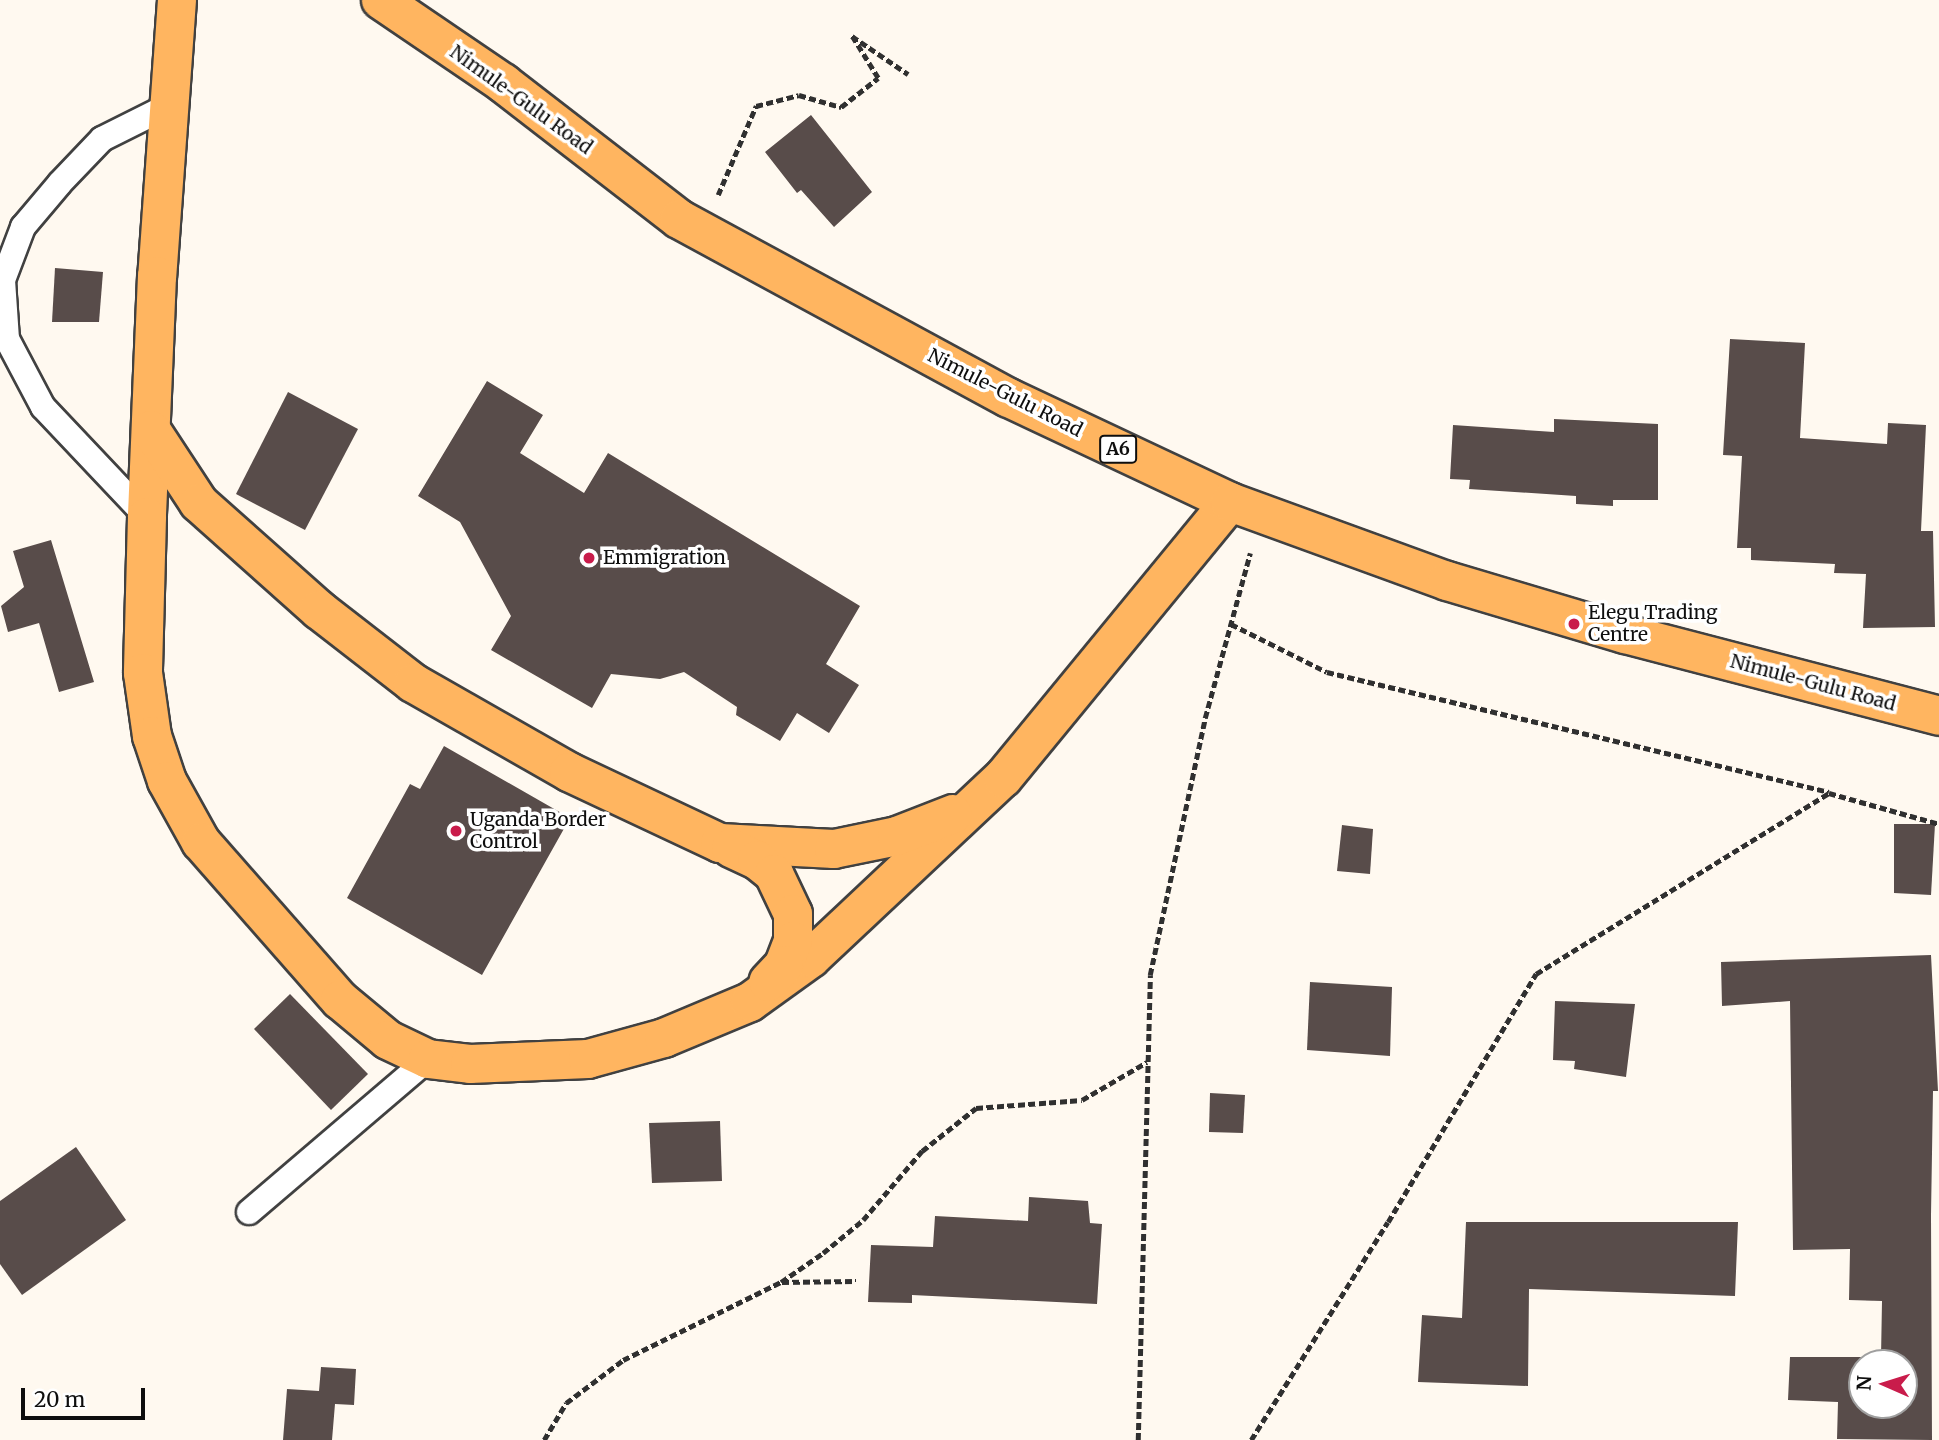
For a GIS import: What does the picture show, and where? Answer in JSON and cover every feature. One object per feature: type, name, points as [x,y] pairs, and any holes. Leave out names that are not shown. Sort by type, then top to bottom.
[{"type":"main road","points":[[177,0],[147,517],[143,673],[152,736],[167,781],[201,842],[340,1000],[388,1040],[428,1059],[470,1064],[588,1059],[664,1038],[750,1003],[811,958],[1003,778],[1245,509]]},
{"type":"main road","name":"Nimule-Gulu Road","points":[[381,0],[503,83],[679,219],[1009,398],[1245,509],[1447,581],[1612,630],[1939,716]]},
{"type":"main road","points":[[151,430],[199,503],[319,610],[413,683],[569,772],[757,860],[774,874],[793,914],[793,941],[784,965],[750,1003]]},
{"type":"main road","points":[[147,517],[153,502],[166,494],[181,494],[199,503]]},
{"type":"main road","points":[[720,843],[834,849],[897,836],[974,805]]},
{"type":"lane","points":[[147,517],[43,407],[7,339],[3,280],[23,227],[85,156],[102,139],[170,105]]},
{"type":"lane","points":[[249,1212],[428,1059]]},
{"type":"path","points":[[703,230],[756,106],[799,95],[841,107],[878,78],[852,36],[908,75]]},
{"type":"path","points":[[1138,1440],[1150,975],[1205,718],[1231,624],[1245,509]]},
{"type":"path","points":[[1231,624],[1327,672],[1829,793],[1939,824]]},
{"type":"path","points":[[1251,1440],[1388,1222],[1536,974],[1829,793]]},
{"type":"path","points":[[544,1440],[566,1403],[623,1360],[781,1282],[863,1220],[922,1151],[976,1108],[1082,1100],[1147,1061]]},
{"type":"path","points":[[781,1282],[856,1281]]},
{"type":"building","points":[[811,115],[872,192],[834,227],[801,190],[797,193],[765,152]]},
{"type":"building","points":[[55,268],[103,272],[99,322],[52,322]]},
{"type":"building","points":[[1730,339],[1805,343],[1800,438],[1887,444],[1888,423],[1926,425],[1921,531],[1933,531],[1935,627],[1863,628],[1866,574],[1834,573],[1835,564],[1751,560],[1751,548],[1737,548],[1742,456],[1723,455]]},
{"type":"building","points":[[487,381],[543,415],[520,453],[584,493],[608,453],[860,606],[826,664],[859,685],[829,733],[797,713],[780,741],[736,715],[737,707],[684,672],[660,679],[611,674],[592,708],[491,650],[511,616],[460,522],[418,496]]},
{"type":"building","points":[[288,392],[358,429],[305,530],[236,494]]},
{"type":"building","points":[[1554,419],[1658,424],[1658,500],[1613,500],[1613,506],[1576,504],[1576,496],[1469,489],[1470,480],[1450,479],[1453,425],[1554,432]]},
{"type":"building","points":[[51,540],[94,682],[59,692],[39,623],[8,632],[1,606],[24,587],[13,551]]},
{"type":"building","points":[[444,746],[570,818],[482,975],[347,898],[410,784],[420,789]]},
{"type":"building","points":[[1894,824],[1935,824],[1931,895],[1894,893]]},
{"type":"building","points":[[1342,825],[1373,829],[1370,874],[1337,871]]},
{"type":"building","points":[[1931,955],[1938,1091],[1933,1091],[1932,1440],[1837,1439],[1838,1402],[1788,1400],[1790,1357],[1848,1357],[1848,1419],[1918,1419],[1918,1349],[1881,1349],[1882,1301],[1849,1300],[1850,1249],[1793,1250],[1790,1001],[1722,1006],[1721,962]]},
{"type":"building","points":[[1310,982],[1392,987],[1390,1056],[1307,1050]]},
{"type":"building","points":[[290,994],[368,1074],[331,1110],[254,1029]]},
{"type":"building","points":[[1555,1001],[1635,1004],[1626,1077],[1574,1069],[1575,1061],[1553,1060]]},
{"type":"building","points":[[1210,1093],[1245,1095],[1243,1133],[1209,1132]]},
{"type":"building","points":[[720,1121],[722,1181],[652,1183],[649,1123]]},
{"type":"building","points":[[76,1147],[126,1220],[22,1295],[0,1264],[0,1201]]},
{"type":"building","points":[[1029,1197],[1088,1201],[1090,1223],[1102,1224],[1097,1304],[912,1295],[912,1303],[868,1302],[871,1245],[933,1247],[935,1216],[1028,1221]]},
{"type":"building","points":[[1466,1222],[1738,1222],[1735,1296],[1529,1289],[1528,1386],[1418,1382],[1422,1315],[1462,1318]]},
{"type":"building","points":[[321,1367],[356,1369],[354,1405],[335,1404],[332,1440],[283,1440],[287,1389],[319,1391]]},
{"type":"place","name":"Emmigration","points":[[589,558]]},
{"type":"place","name":"Elegu Trading Centre","points":[[1574,624]]},
{"type":"place","name":"Uganda Border Control","points":[[456,831]]}]
